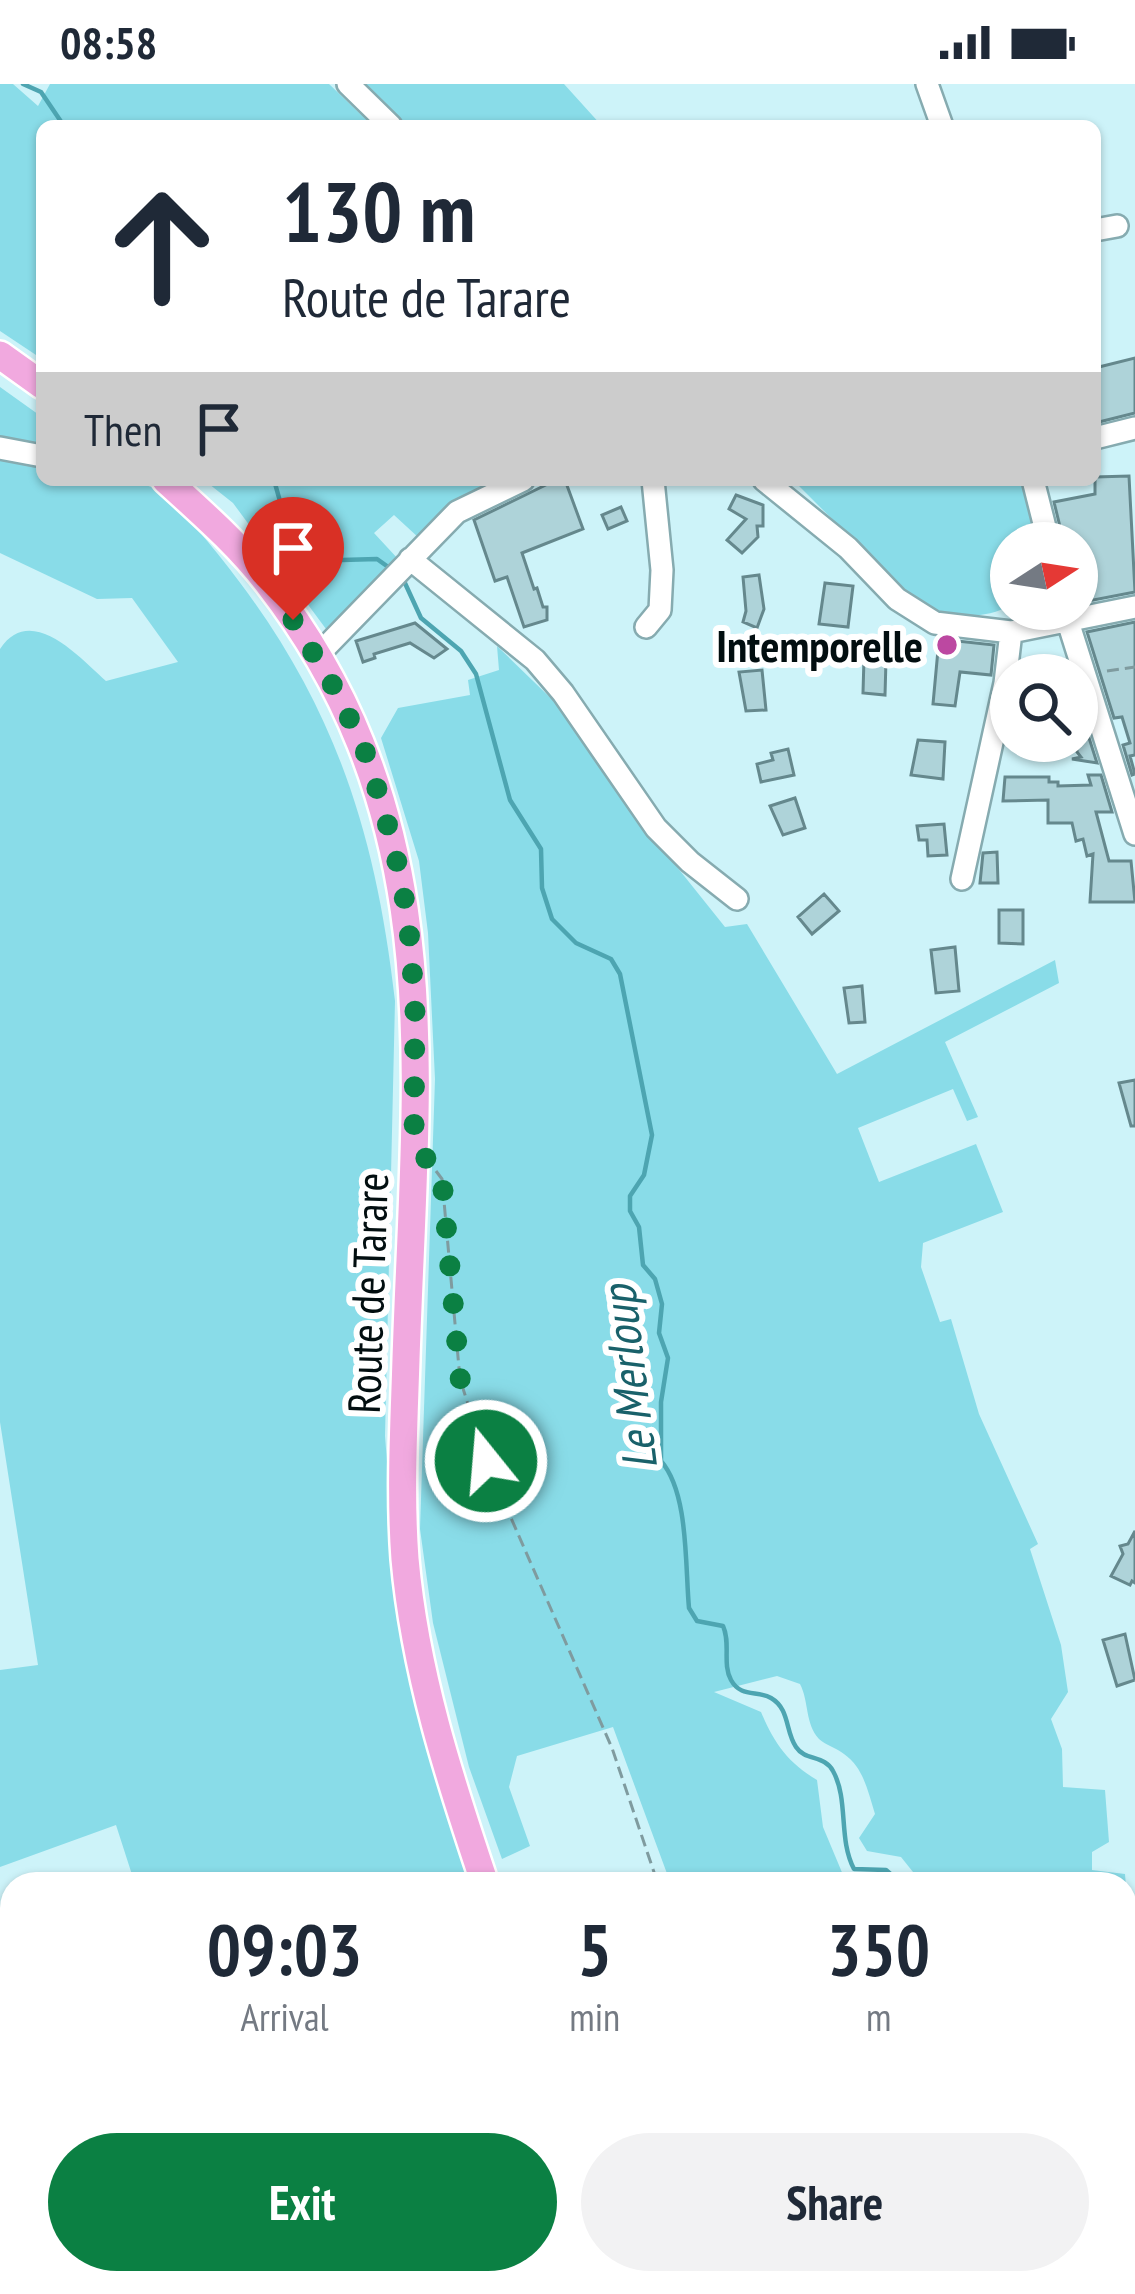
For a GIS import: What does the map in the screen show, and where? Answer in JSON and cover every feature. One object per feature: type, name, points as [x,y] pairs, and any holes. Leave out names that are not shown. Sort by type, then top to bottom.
[{"type":"main road","points":[[0,355],[36,381]]},
{"type":"main road","name":"Route de Tarare","points":[[173,486],[226,535],[269,584],[317,656],[368,758],[399,870],[415,1006],[405,1556],[423,1681],[481,1872]]},
{"type":"street","points":[[348,84],[385,120]]},
{"type":"street","points":[[927,84],[940,120]]},
{"type":"street","points":[[1101,436],[1135,428]]},
{"type":"street","points":[[0,448],[36,455]]},
{"type":"street","points":[[317,656],[457,512],[511,486]]},
{"type":"street","points":[[646,627],[660,610],[653,486]]},
{"type":"street","points":[[773,486],[804,508],[916,614],[935,623],[1017,630]]},
{"type":"street","points":[[1035,486],[1044,522]]},
{"type":"street","points":[[408,561],[535,660],[656,828],[737,899]]},
{"type":"street","points":[[1098,611],[1135,607]]},
{"type":"street","points":[[962,879],[1005,682],[1011,632]]},
{"type":"street","points":[[1098,717],[1135,834]]},
{"type":"path","points":[[1098,672],[1135,667]]},
{"type":"path","points":[[414,1143],[442,1179],[460,1378],[486,1461],[612,1748],[654,1872]]},
{"type":"shaded area","points":[[0,84],[13,84],[38,106],[50,84],[329,84],[367,120],[36,120],[36,355],[0,331]]},
{"type":"shaded area","points":[[355,84],[564,84],[597,120],[394,120]]},
{"type":"shaded area","points":[[0,387],[36,413],[36,486],[148,486],[207,540],[292,661],[342,766],[375,878],[395,1001],[385,1436],[399,1614],[469,1872],[131,1872],[116,1825],[0,1867],[0,1670],[38,1665],[0,1422],[0,649],[12,636],[40,632],[69,648],[106,681],[178,662],[132,598],[97,599],[0,553]]},
{"type":"shaded area","points":[[212,486],[493,486],[419,538],[394,515],[374,533],[399,560],[344,618],[326,629],[233,503]]},
{"type":"shaded area","points":[[799,486],[1023,486],[1032,522],[990,522],[990,612],[964,616],[917,604]]},
{"type":"shaded area","points":[[497,646],[564,711],[725,927],[747,924],[837,1074],[1055,960],[1059,983],[945,1042],[978,1117],[967,1121],[953,1089],[858,1128],[879,1182],[976,1144],[1003,1212],[923,1243],[921,1267],[940,1322],[951,1319],[979,1414],[1038,1544],[1030,1549],[1061,1645],[1068,1692],[1051,1719],[1062,1749],[1063,1787],[1105,1790],[1109,1842],[1092,1852],[1092,1870],[1108,1872],[913,1872],[901,1857],[867,1851],[859,1838],[875,1814],[861,1773],[815,1733],[800,1684],[777,1676],[714,1692],[761,1712],[783,1751],[817,1780],[823,1827],[842,1872],[666,1872],[613,1727],[517,1756],[509,1787],[530,1846],[502,1859],[469,1767],[433,1623],[420,1529],[435,1079],[428,933],[419,861],[381,738],[398,708],[470,695],[468,680],[499,670]]},
{"type":"building","points":[[1135,358],[1135,413],[1101,422],[1101,366]]},
{"type":"building","points":[[1129,476],[1135,592],[1098,599],[1098,522],[1059,522],[1054,502],[1095,494],[1095,486],[1101,486],[1101,477]]},
{"type":"building","points":[[544,486],[567,486],[583,529],[522,553],[534,589],[547,607],[547,620],[524,627],[507,577],[495,581],[474,520]]},
{"type":"building","points":[[736,495],[763,505],[763,526],[757,526],[758,537],[742,553],[727,540],[746,519],[729,509]]},
{"type":"building","points":[[621,507],[627,521],[608,529],[602,515]]},
{"type":"building","points":[[759,575],[764,609],[757,628],[743,622],[743,577]]},
{"type":"building","points":[[825,583],[853,586],[848,627],[819,624]]},
{"type":"building","points":[[1135,622],[1132,775],[1123,745],[1130,743],[1122,717],[1114,718],[1098,654],[1094,654],[1087,632]]},
{"type":"building","points":[[415,623],[447,649],[434,658],[410,643],[363,662],[356,641]]},
{"type":"building","points":[[939,639],[994,645],[990,675],[960,672],[955,706],[933,704]]},
{"type":"building","points":[[864,658],[886,660],[885,695],[863,693]]},
{"type":"building","points":[[762,670],[766,710],[746,711],[739,672]]},
{"type":"building","points":[[918,740],[945,742],[943,779],[911,775]]},
{"type":"building","points":[[788,749],[794,775],[761,782],[757,764],[773,760],[771,753]]},
{"type":"building","points":[[1088,775],[1101,775],[1112,812],[1096,812],[1109,861],[1131,861],[1135,902],[1090,902],[1093,854],[1087,856],[1083,839],[1076,841],[1072,823],[1048,823],[1048,800],[1003,801],[1005,777],[1049,777],[1058,786],[1091,785]]},
{"type":"building","points":[[795,798],[805,828],[783,835],[770,806]]},
{"type":"building","points":[[944,824],[947,855],[928,856],[927,840],[919,840],[917,826]]},
{"type":"building","points":[[997,852],[998,883],[980,883],[983,853]]},
{"type":"building","points":[[824,894],[839,911],[812,934],[798,917]]},
{"type":"building","points":[[999,910],[1023,910],[1023,944],[999,943]]},
{"type":"building","points":[[955,947],[959,991],[936,993],[931,950]]},
{"type":"building","points":[[862,986],[865,1022],[849,1023],[844,988]]},
{"type":"building","points":[[1135,1080],[1135,1126],[1131,1126],[1119,1083]]},
{"type":"building","points":[[1135,1531],[1135,1583],[1130,1585],[1111,1576],[1123,1554],[1120,1546],[1128,1544]]},
{"type":"building","points":[[1125,1634],[1135,1680],[1117,1686],[1103,1640]]},
{"type":"waterway","name":"Le Merloup","points":[[23,84],[41,92],[60,120]]},
{"type":"waterway","name":"Le Merloup","points":[[276,486],[289,533],[301,546],[342,560],[377,559],[391,569]]},
{"type":"waterway","name":"Le Merloup","points":[[404,581],[421,618],[461,651],[476,674],[510,800],[541,849],[542,888],[552,919],[576,943],[611,959],[620,974],[652,1135],[644,1175],[630,1196],[630,1211],[639,1227],[643,1265],[655,1279],[662,1304],[659,1333],[668,1358],[661,1402],[661,1461],[681,1510],[689,1608],[697,1621],[723,1626],[728,1674],[735,1686],[777,1703],[796,1747],[833,1771],[854,1869],[888,1872]]},
{"type":"place","name":"Intemporelle","points":[[947,645]]},
{"type":"route","points":[[293,620],[338,694],[368,758],[394,847],[408,917],[415,1006],[414,1143],[442,1179],[460,1378],[486,1461]]}]
